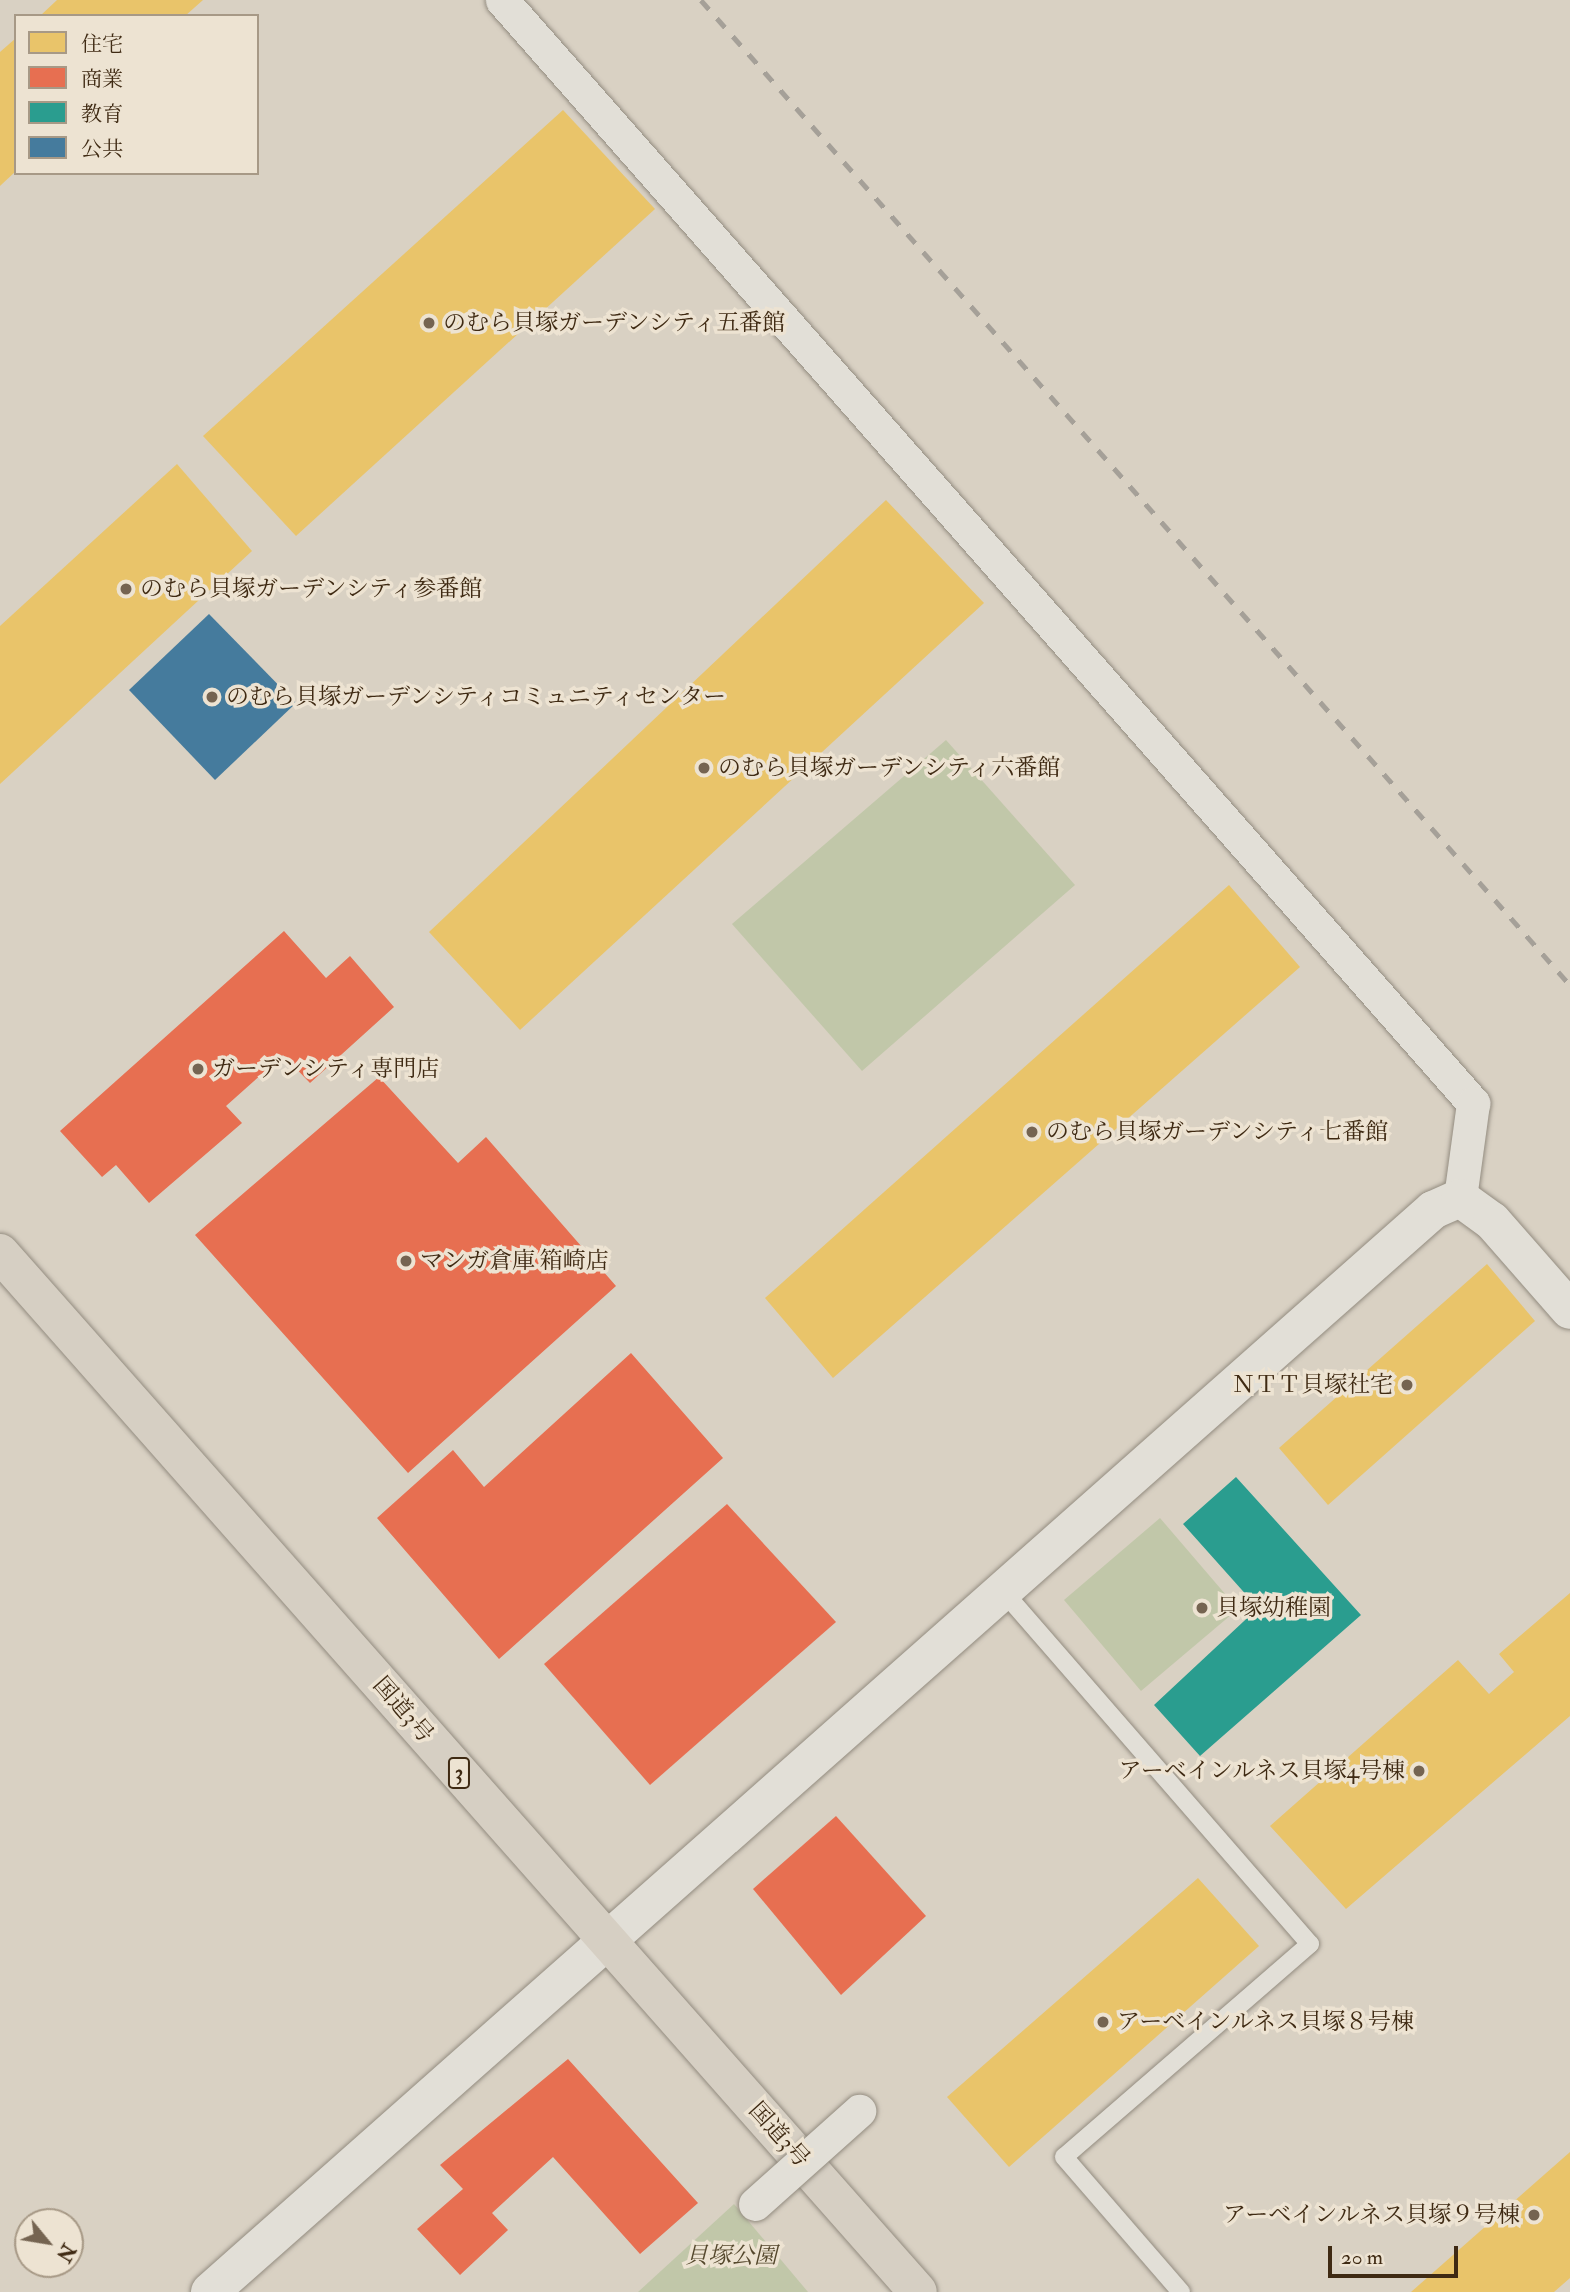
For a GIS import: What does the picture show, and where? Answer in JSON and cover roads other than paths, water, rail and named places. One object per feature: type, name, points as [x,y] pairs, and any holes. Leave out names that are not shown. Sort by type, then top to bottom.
[{"type":"highway","name":"国道3号","points":[[0,1253],[918,2292]]},
{"type":"street","points":[[502,0],[1473,1103],[1460,1198]]},
{"type":"street","points":[[1460,1198],[1492,1221],[1570,1310]]},
{"type":"street","points":[[210,2292],[1433,1210],[1460,1198]]},
{"type":"street","points":[[755,2203],[859,2111]]},
{"type":"lane","points":[[1002,1590],[1310,1944],[1064,2157],[1181,2292]]},
{"type":"railway","points":[[701,0],[1570,985]]},
{"type":"place","name":"のむら貝塚ガーデンシティ五番館","points":[[429,323]]},
{"type":"place","name":"のむら貝塚ガーデンシティ参番館","points":[[126,589]]},
{"type":"place","name":"のむら貝塚ガーデンシティコミュニティセンター","points":[[212,697]]},
{"type":"place","name":"のむら貝塚ガーデンシティ六番館","points":[[704,768]]},
{"type":"place","name":"ガーデンシティ専門店","points":[[198,1069]]},
{"type":"place","name":"のむら貝塚ガーデンシティ七番館","points":[[1032,1132]]},
{"type":"place","name":"マンガ倉庫 箱崎店","points":[[406,1261]]},
{"type":"place","name":"ＮＴＴ貝塚社宅","points":[[1407,1385]]},
{"type":"place","name":"貝塚幼稚園","points":[[1202,1608]]},
{"type":"place","name":"アーベインルネス貝塚4号棟","points":[[1419,1771]]},
{"type":"place","name":"アーベインルネス貝塚８号棟","points":[[1103,2022]]},
{"type":"place","name":"アーベインルネス貝塚９号棟","points":[[1534,2215]]},
{"type":"park label","name":"貝塚公園","points":[[731,2256]]}]
